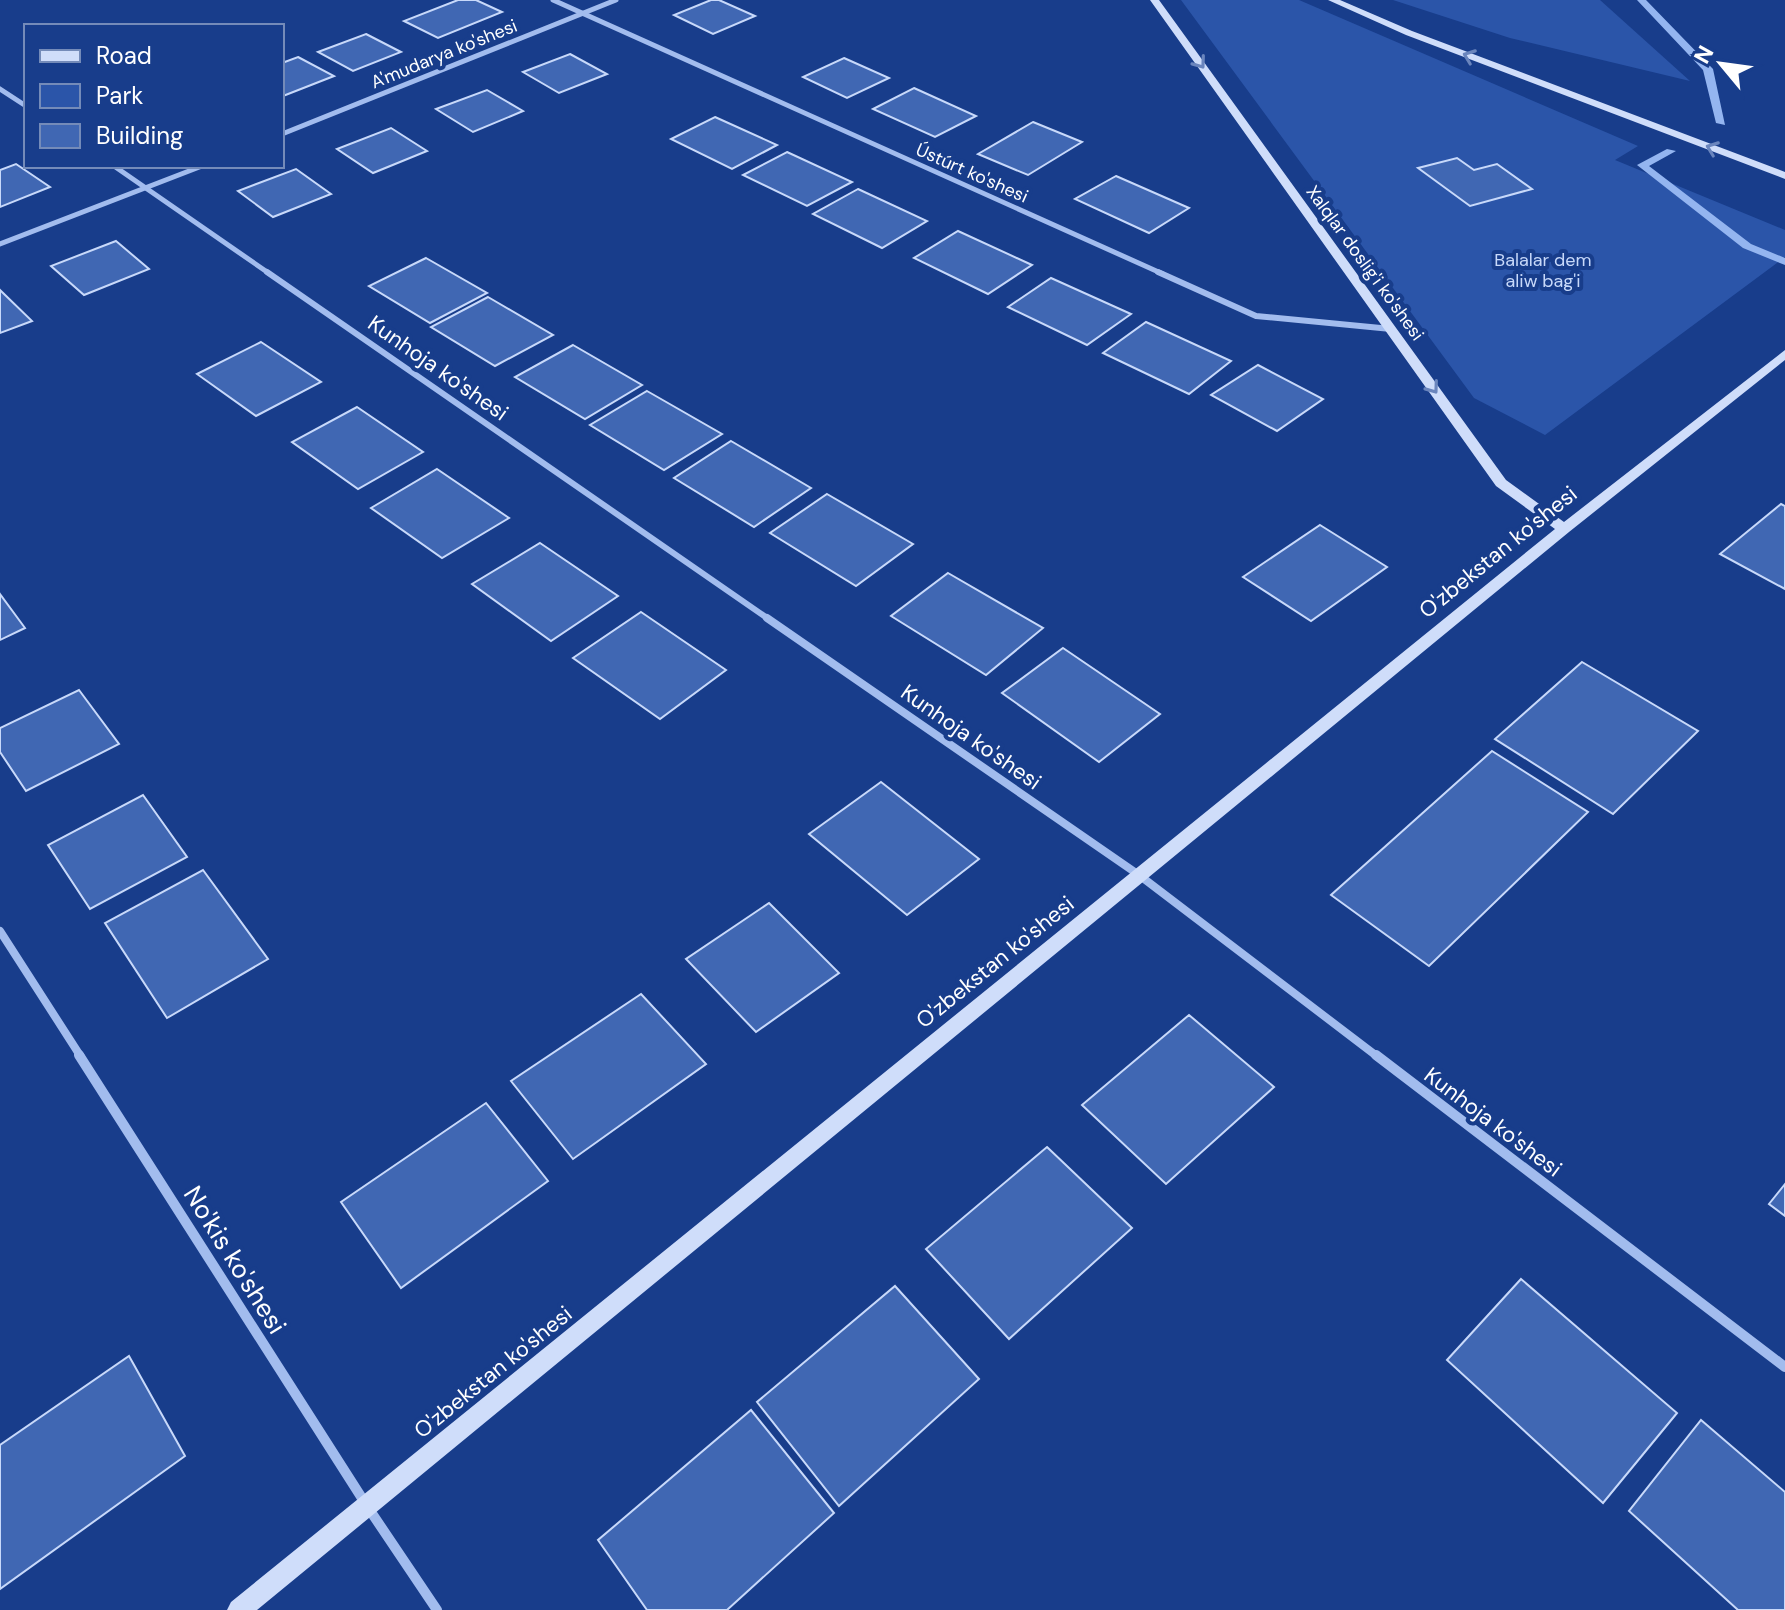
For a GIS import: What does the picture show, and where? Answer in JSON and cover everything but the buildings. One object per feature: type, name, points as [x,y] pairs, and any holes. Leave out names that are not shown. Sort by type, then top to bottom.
[{"type":"main road","name":"Xalqlar doslig'i ko'shesi","points":[[1154,0],[1501,483],[1564,529]]},
{"type":"main road","points":[[1332,0],[1409,33],[1785,176]]},
{"type":"main road","name":"O'zbekstan ko'shesi","points":[[239,1610],[1564,529],[1785,354]]},
{"type":"street","name":"Ústúrt ko'shesi","points":[[553,0],[1256,316],[1391,329]]},
{"type":"street","name":"A'mudarya ko'shesi","points":[[284,133],[616,0]]},
{"type":"street","points":[[0,89],[24,105]]},
{"type":"street","name":"Kunhoja ko'shesi","points":[[117,168],[1139,875],[1785,1367]]},
{"type":"street","points":[[0,244],[197,168]]},
{"type":"street","name":"No'kis ko'shesi","points":[[0,931],[367,1506],[437,1610]]},
{"type":"green space","name":"Balalar dem aliw bag'i","points":[[1181,0],[1299,0],[1638,146],[1615,160],[1785,230],[1785,257],[1545,435],[1474,398]]},
{"type":"green space","points":[[1393,0],[1600,0],[1690,81],[1510,38]]},
{"type":"waterway","points":[[1641,0],[1708,69],[1721,123]]},
{"type":"waterway","points":[[1671,151],[1642,165],[1747,246],[1785,262]]}]
